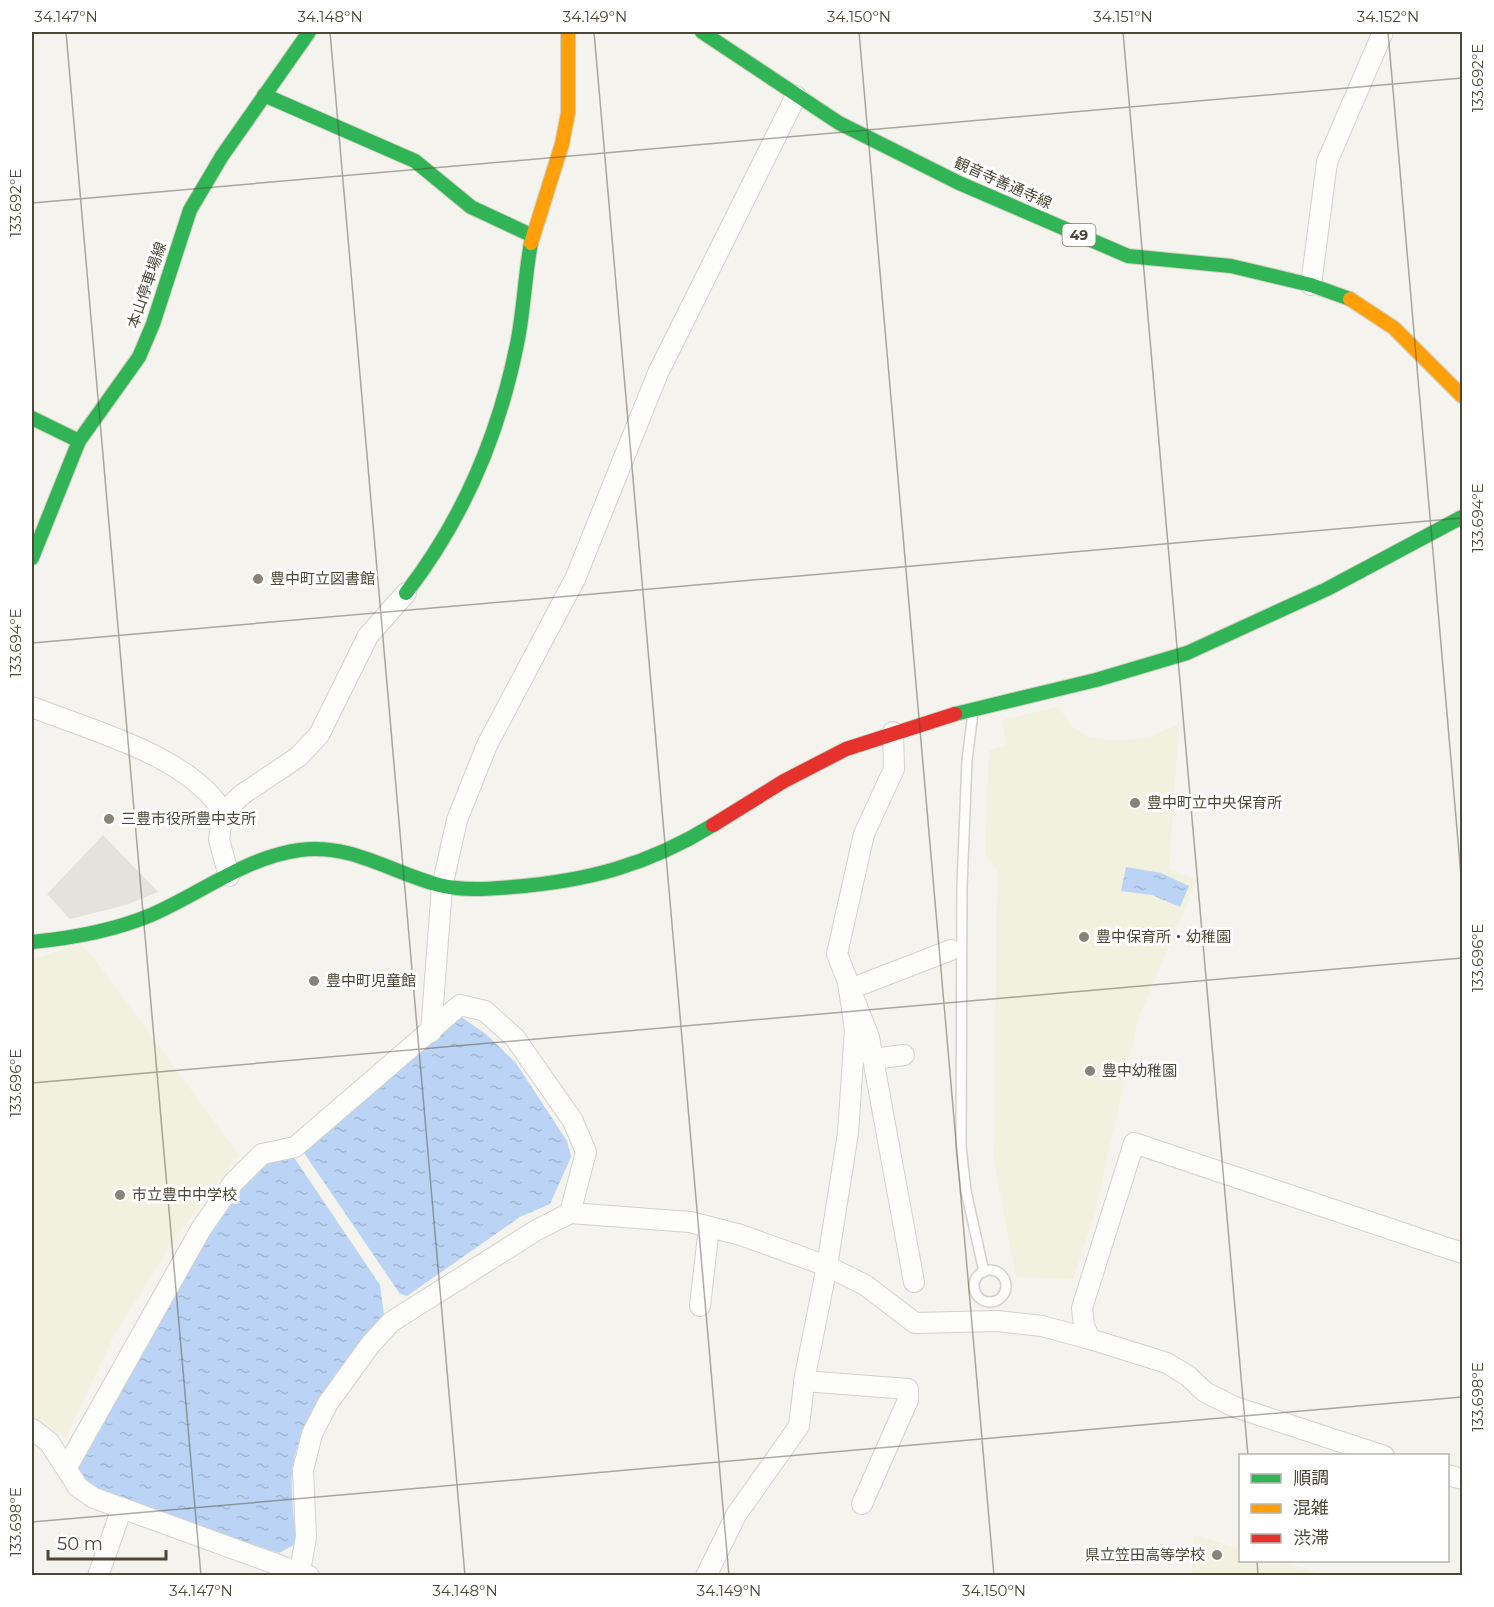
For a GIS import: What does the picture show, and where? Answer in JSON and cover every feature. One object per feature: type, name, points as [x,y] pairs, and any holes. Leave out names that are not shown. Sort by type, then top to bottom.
[{"type":"street","name":"本山停車場線","points":[[32,558],[79,441],[138,357],[153,324],[190,210],[222,156],[309,32]]},
{"type":"street","points":[[223,812],[243,794],[298,757],[319,735],[368,636],[438,552],[462,513],[478,474],[515,351],[533,236],[565,136],[569,107],[565,44],[568,32]]},
{"type":"street","name":"観音寺善通寺線","points":[[702,32],[839,123],[959,183],[1128,256],[1231,266],[1311,285],[1354,301],[1394,328],[1462,396]]},
{"type":"street","points":[[1311,285],[1327,162],[1383,32]]},
{"type":"street","points":[[264,95],[415,161],[471,207],[533,236]]},
{"type":"street","points":[[430,1032],[442,887],[457,820],[487,744],[575,579],[658,373],[796,96]]},
{"type":"street","points":[[32,417],[79,441]]},
{"type":"street","points":[[32,942],[102,932],[151,914],[274,855],[304,849],[328,849],[354,854],[442,887],[499,888],[599,875],[636,864],[679,844],[843,750],[893,732],[1101,680],[1182,655],[1347,581],[1462,517]]},
{"type":"street","points":[[32,707],[150,754],[193,780],[214,797],[223,812],[219,840],[229,876]]},
{"type":"street","points":[[893,732],[894,769],[864,834],[837,954],[868,1037],[914,1282]]},
{"type":"street","points":[[850,989],[951,950]]},
{"type":"street","points":[[706,1575],[741,1508],[799,1426],[804,1381],[827,1266],[848,1133],[855,1030],[850,989]]},
{"type":"street","points":[[67,1467],[201,1229],[233,1183],[262,1154],[295,1147],[460,1005],[485,1011],[514,1038],[573,1121],[586,1152],[570,1213]]},
{"type":"street","points":[[873,1059],[904,1055]]},
{"type":"street","points":[[1090,1339],[1084,1326],[1082,1308],[1134,1143],[1462,1253]]},
{"type":"street","points":[[32,1429],[49,1442],[78,1487],[94,1498],[305,1573],[303,1470],[312,1434],[328,1402],[370,1345],[391,1322],[535,1232],[570,1213],[690,1222],[741,1235],[827,1266],[865,1285],[915,1323],[997,1321],[1042,1326],[1090,1339],[1167,1363],[1188,1376],[1206,1392],[1235,1407],[1381,1454]]},
{"type":"street","points":[[700,1306],[709,1227]]},
{"type":"street","points":[[804,1381],[908,1389],[908,1400],[862,1504]]},
{"type":"street","points":[[98,1575],[122,1508]]},
{"type":"lane","points":[[974,711],[967,760],[962,886],[961,1146],[966,1191],[984,1272]]},
{"type":"shaded area","name":"豊中保育所・幼稚園","points":[[1058,707],[1073,727],[1087,736],[1106,740],[1129,740],[1152,736],[1179,724],[1169,869],[1197,880],[1138,1019],[1094,1217],[1073,1279],[1016,1277],[994,1161],[997,870],[985,854],[989,750],[1007,745],[1002,720]]},
{"type":"shaded area","points":[[103,835],[158,892],[126,905],[70,919],[47,894]]},
{"type":"shaded area","name":"市立豊中中学校","points":[[79,944],[90,953],[239,1155],[178,1234],[115,1333],[66,1437],[32,1419],[32,960]]},
{"type":"shaded area","name":"県立笠田高等学校","points":[[1194,1535],[1239,1549],[1239,1562],[1280,1562],[1325,1575],[1192,1575]]},
{"type":"water","points":[[1126,867],[1161,873],[1189,886],[1180,907],[1152,895],[1121,891]]},
{"type":"water","points":[[460,1016],[487,1035],[516,1063],[567,1141],[571,1157],[550,1204],[520,1217],[407,1296],[400,1294],[304,1153],[304,1143]]},
{"type":"water","points":[[291,1153],[380,1285],[384,1315],[330,1386],[306,1426],[298,1446],[292,1474],[296,1544],[279,1553],[95,1491],[82,1479],[74,1466],[216,1219],[245,1178],[267,1160]]},
{"type":"traffic: fast","points":[[32,558],[79,441],[139,357],[153,324],[190,210],[222,156],[309,32]]},
{"type":"traffic: fast","points":[[702,32],[839,123],[959,183],[1128,256],[1231,266],[1311,285],[1350,299]]},
{"type":"traffic: fast","points":[[264,95],[415,161],[471,207],[533,236]]},
{"type":"traffic: fast","points":[[406,593],[445,535],[477,473],[490,440],[518,339],[531,243]]},
{"type":"traffic: fast","points":[[32,418],[79,441]]},
{"type":"traffic: fast","points":[[955,714],[1096,680],[1187,653],[1327,589],[1462,517]]},
{"type":"traffic: fast","points":[[32,942],[93,933],[137,921],[242,868],[280,854],[300,850],[319,849],[354,855],[448,887],[494,888],[566,880],[617,869],[665,851],[713,825]]},
{"type":"traffic: slow","points":[[531,243],[562,144],[568,113],[568,32]]},
{"type":"traffic: slow","points":[[1350,299],[1394,328],[1462,396]]},
{"type":"traffic: jam","points":[[713,825],[784,781],[846,749],[955,714]]},
{"type":"place","name":"豊中町立図書館","points":[[258,579]]},
{"type":"place","name":"豊中町立中央保育所","points":[[1135,803]]},
{"type":"place","name":"三豊市役所豊中支所","points":[[109,819]]},
{"type":"place","name":"豊中保育所・幼稚園","points":[[1084,937]]},
{"type":"place","name":"豊中町児童館","points":[[314,981]]},
{"type":"place","name":"豊中幼稚園","points":[[1090,1071]]},
{"type":"place","name":"市立豊中中学校","points":[[120,1195]]},
{"type":"place","name":"県立笠田高等学校","points":[[1217,1555]]}]
